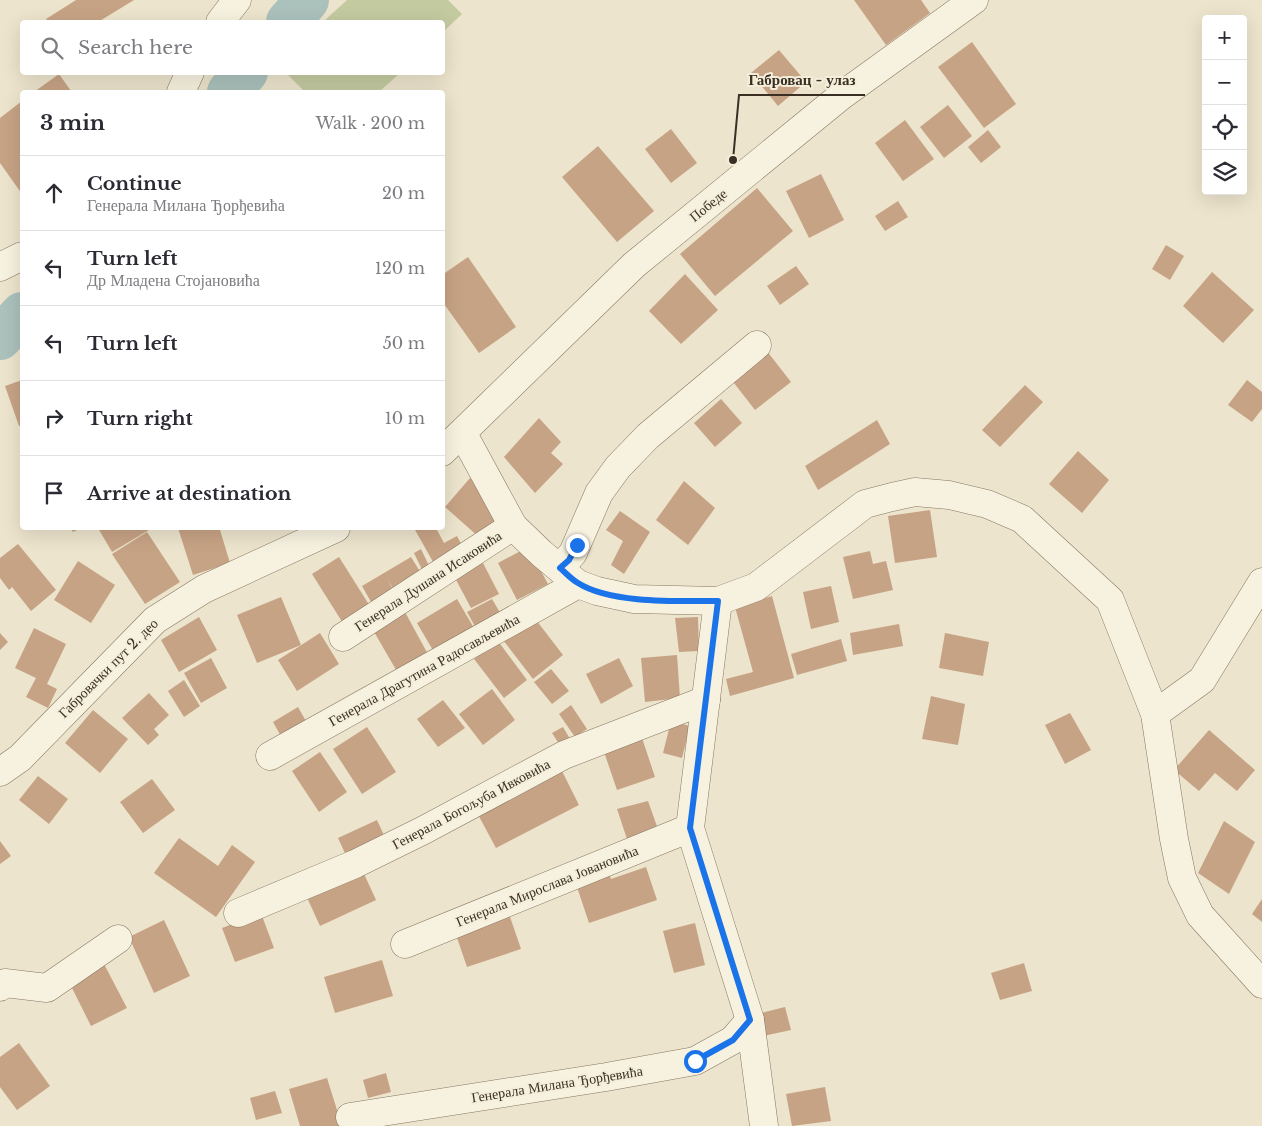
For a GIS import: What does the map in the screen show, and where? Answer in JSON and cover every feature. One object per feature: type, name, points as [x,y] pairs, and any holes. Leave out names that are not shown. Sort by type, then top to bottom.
[{"type":"street","points":[[222,20],[237,0]]},
{"type":"street","name":"Победе","points":[[463,434],[634,265],[840,96],[974,0]]},
{"type":"street","points":[[182,90],[189,75]]},
{"type":"street","points":[[0,268],[20,257]]},
{"type":"street","points":[[569,576],[573,553],[591,508],[618,467],[648,436],[758,345]]},
{"type":"street","points":[[445,449],[463,434],[513,526],[569,576],[597,591],[634,599],[718,601],[756,586],[865,504],[915,492],[949,495],[987,504],[1022,519],[1110,600],[1155,714],[1174,839],[1182,878],[1200,916],[1262,984]]},
{"type":"street","name":"Генерала Душана Исаковића","points":[[344,637],[513,526]]},
{"type":"street","name":"Габровачки пут 2. део","points":[[0,772],[20,758],[154,620],[204,589],[332,530]]},
{"type":"street","name":"Генерала Драгутина Радосављевића","points":[[270,756],[569,576]]},
{"type":"street","points":[[1155,714],[1202,680],[1262,582]]},
{"type":"street","points":[[718,601],[690,828],[750,1020],[764,1126]]},
{"type":"street","name":"Генерала Богољуба Ивковића","points":[[238,913],[355,864],[424,830],[564,755],[706,700]]},
{"type":"street","name":"Генерала Мирослава Јовановића","points":[[404,944],[690,828]]},
{"type":"street","points":[[0,987],[6,983],[47,988],[118,939]]},
{"type":"street","name":"Генерала Милана Ђорђевића","points":[[350,1117],[596,1079],[695,1061],[733,1040],[750,1020]]},
{"type":"green space","points":[[347,0],[448,0],[462,14],[445,30],[445,20],[325,20]]},
{"type":"green space","points":[[288,75],[398,75],[381,90],[303,90]]},
{"type":"building","points":[[76,0],[134,0],[101,20],[46,19]]},
{"type":"building","points":[[854,0],[921,0],[930,13],[886,45]]},
{"type":"building","points":[[972,42],[1016,104],[984,128],[938,67]]},
{"type":"building","points":[[779,50],[806,82],[778,106],[751,73]]},
{"type":"building","points":[[60,75],[70,90],[37,90]]},
{"type":"building","points":[[20,103],[20,191],[0,163],[0,118]]},
{"type":"building","points":[[948,105],[972,136],[944,158],[920,127]]},
{"type":"building","points":[[905,120],[934,159],[903,181],[875,143]]},
{"type":"building","points":[[671,129],[697,163],[671,183],[645,149]]},
{"type":"building","points":[[988,130],[1001,147],[981,163],[968,147]]},
{"type":"building","points":[[598,146],[654,211],[617,242],[562,177]]},
{"type":"building","points":[[821,174],[844,220],[809,238],[786,191]]},
{"type":"building","points":[[757,188],[793,231],[715,296],[680,254]]},
{"type":"building","points":[[898,201],[908,217],[885,231],[875,216]]},
{"type":"building","points":[[1166,245],[1184,256],[1170,280],[1152,269]]},
{"type":"building","points":[[468,257],[516,327],[479,353],[445,305],[445,273]]},
{"type":"building","points":[[796,266],[809,284],[780,305],[767,286]]},
{"type":"building","points":[[1212,272],[1254,310],[1223,343],[1183,306]]},
{"type":"building","points":[[685,274],[718,310],[681,344],[649,311]]},
{"type":"building","points":[[763,346],[791,382],[755,410],[727,374]]},
{"type":"building","points":[[1247,380],[1262,392],[1262,409],[1252,422],[1228,405]]},
{"type":"building","points":[[20,381],[20,426],[19,426],[5,386]]},
{"type":"building","points":[[1025,385],[1043,402],[1000,447],[982,430]]},
{"type":"building","points":[[721,399],[742,423],[715,447],[694,423]]},
{"type":"building","points":[[539,418],[561,442],[551,453],[563,464],[535,493],[504,457]]},
{"type":"building","points":[[877,420],[890,444],[818,490],[805,466]]},
{"type":"building","points":[[1078,451],[1109,480],[1082,513],[1049,484]]},
{"type":"building","points":[[470,478],[505,514],[480,538],[445,507]]},
{"type":"building","points":[[684,481],[715,508],[688,545],[656,520]]},
{"type":"building","points":[[930,510],[937,557],[895,563],[888,516]]},
{"type":"building","points":[[620,511],[650,532],[624,574],[611,565],[623,541],[606,530]]},
{"type":"building","points":[[99,530],[149,530],[112,552]]},
{"type":"building","points":[[179,530],[220,530],[230,563],[193,575]]},
{"type":"building","points":[[415,530],[437,530],[444,543],[457,536],[466,553],[437,569]]},
{"type":"building","points":[[147,532],[180,582],[145,604],[112,554]]},
{"type":"building","points":[[18,544],[56,590],[31,611],[12,587],[9,590],[0,578],[0,558]]},
{"type":"building","points":[[528,547],[548,584],[517,600],[498,563]]},
{"type":"building","points":[[421,549],[433,574],[426,578],[414,553]]},
{"type":"building","points":[[870,551],[873,564],[886,561],[893,590],[853,599],[843,557]]},
{"type":"building","points":[[339,557],[373,611],[346,628],[312,574]]},
{"type":"building","points":[[411,557],[426,581],[399,598],[388,580],[397,597],[375,609],[362,586]]},
{"type":"building","points":[[78,561],[115,585],[91,623],[54,600]]},
{"type":"building","points":[[483,563],[499,594],[471,608],[455,578]]},
{"type":"building","points":[[831,586],[839,622],[811,629],[803,592]]},
{"type":"building","points":[[772,596],[794,678],[730,696],[726,679],[753,672],[735,607]]},
{"type":"building","points":[[281,597],[301,645],[257,663],[237,615]]},
{"type":"building","points":[[457,599],[474,628],[434,652],[417,623]]},
{"type":"building","points":[[492,599],[502,616],[477,630],[467,612]]},
{"type":"building","points":[[405,612],[430,658],[399,675],[373,630]]},
{"type":"building","points":[[533,616],[563,655],[533,679],[503,640]]},
{"type":"building","points":[[199,617],[217,650],[179,672],[161,640]]},
{"type":"building","points":[[698,617],[699,651],[679,652],[675,618]]},
{"type":"building","points":[[899,624],[903,646],[853,655],[850,633]]},
{"type":"building","points":[[34,628],[66,644],[47,684],[57,689],[48,708],[26,697],[36,678],[15,668]]},
{"type":"building","points":[[0,633],[8,642],[0,650]]},
{"type":"building","points":[[320,633],[339,664],[297,691],[278,660]]},
{"type":"building","points":[[945,633],[989,642],[983,676],[939,668]]},
{"type":"building","points":[[841,639],[847,661],[797,675],[791,654]]},
{"type":"building","points":[[498,641],[527,680],[504,698],[474,659]]},
{"type":"building","points":[[677,655],[680,698],[645,702],[641,658]]},
{"type":"building","points":[[211,658],[227,688],[201,703],[184,673]]},
{"type":"building","points":[[619,658],[633,686],[601,704],[586,674]]},
{"type":"building","points":[[551,669],[569,691],[552,704],[534,682]]},
{"type":"building","points":[[184,680],[200,706],[184,717],[168,691]]},
{"type":"building","points":[[492,689],[515,720],[483,745],[459,714]]},
{"type":"building","points":[[149,693],[169,715],[154,729],[159,735],[148,745],[122,718]]},
{"type":"building","points":[[931,696],[965,704],[958,745],[922,739]]},
{"type":"building","points":[[443,700],[465,728],[438,747],[417,719]]},
{"type":"building","points":[[571,705],[587,729],[575,737],[559,714]]},
{"type":"building","points":[[298,707],[307,723],[282,738],[273,722]]},
{"type":"building","points":[[93,710],[128,739],[100,773],[65,743]]},
{"type":"building","points":[[1070,713],[1091,750],[1065,764],[1045,725]]},
{"type":"building","points":[[671,721],[690,726],[682,758],[663,753]]},
{"type":"building","points":[[367,727],[396,772],[362,794],[333,749]]},
{"type":"building","points":[[563,727],[573,744],[563,750],[552,733]]},
{"type":"building","points":[[1209,730],[1255,770],[1237,791],[1215,773],[1199,791],[1174,770]]},
{"type":"building","points":[[640,732],[655,777],[617,790],[602,746]]},
{"type":"building","points":[[320,752],[347,792],[319,812],[292,771]]},
{"type":"building","points":[[561,769],[579,805],[496,848],[475,809]]},
{"type":"building","points":[[38,776],[68,799],[49,824],[19,800]]},
{"type":"building","points":[[152,779],[175,810],[143,833],[120,802]]},
{"type":"building","points":[[648,801],[659,832],[628,842],[617,809]]},
{"type":"building","points":[[377,820],[388,844],[349,862],[338,838]]},
{"type":"building","points":[[1224,821],[1255,842],[1229,894],[1198,873]]},
{"type":"building","points":[[179,838],[218,866],[232,845],[255,862],[216,917],[154,873]]},
{"type":"building","points":[[0,841],[11,856],[0,864]]},
{"type":"building","points":[[360,865],[376,900],[320,926],[304,891]]},
{"type":"building","points":[[646,867],[657,900],[589,923],[575,881],[608,870],[611,879]]},
{"type":"building","points":[[1262,899],[1262,922],[1252,914]]},
{"type":"building","points":[[508,911],[521,949],[467,967],[454,929]]},
{"type":"building","points":[[261,913],[274,948],[235,962],[222,928]]},
{"type":"building","points":[[164,920],[190,976],[154,993],[129,937]]},
{"type":"building","points":[[695,923],[705,965],[674,973],[663,931]]},
{"type":"building","points":[[382,960],[393,996],[335,1013],[324,977]]},
{"type":"building","points":[[1024,963],[1032,991],[1000,1000],[991,973]]},
{"type":"building","points":[[104,964],[127,1008],[91,1026],[69,982]]},
{"type":"building","points":[[785,1007],[791,1030],[758,1037],[753,1015]]},
{"type":"building","points":[[19,1043],[50,1086],[17,1110],[0,1087],[0,1057]]},
{"type":"building","points":[[386,1073],[391,1092],[368,1098],[363,1080]]},
{"type":"building","points":[[327,1078],[342,1126],[300,1126],[289,1089]]},
{"type":"building","points":[[825,1087],[831,1121],[792,1126],[786,1094]]},
{"type":"building","points":[[275,1091],[282,1113],[256,1120],[250,1098]]},
{"type":"waterway","points":[[290,20],[307,0]]},
{"type":"waterway","points":[[231,90],[243,75]]},
{"type":"waterway","points":[[0,338],[20,316]]},
{"type":"place","name":"Габровац - улаз","points":[[733,160]]},
{"type":"route","points":[[577,545],[569,560],[560,568],[578,584],[597,591],[634,599],[718,601],[690,828],[750,1020],[733,1040],[695,1061]]}]
